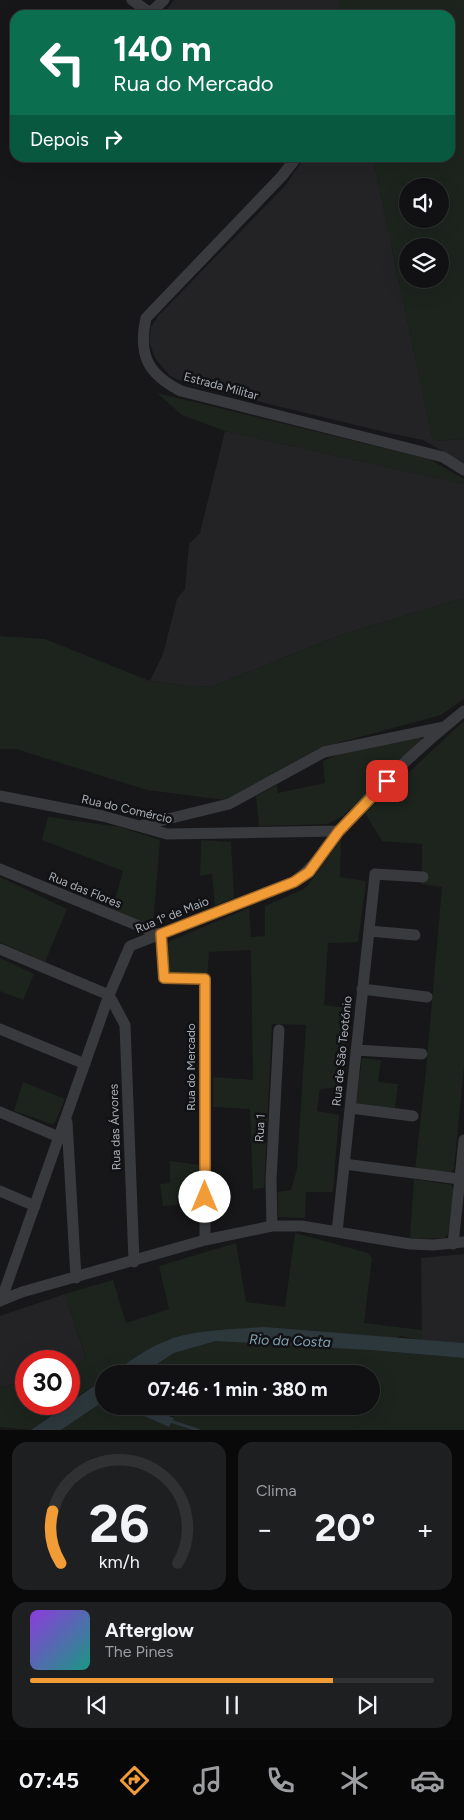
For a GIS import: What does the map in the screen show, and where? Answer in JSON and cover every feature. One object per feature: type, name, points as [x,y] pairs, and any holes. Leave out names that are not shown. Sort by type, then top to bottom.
[{"type":"street","points":[[132,0],[146,10]]},
{"type":"street","points":[[155,10],[164,0]]},
{"type":"street","name":"Estrada Militar","points":[[293,162],[282,176],[146,318],[142,337],[147,362],[163,382],[181,391],[443,457],[464,470]]},
{"type":"street","name":"Rua 1º de Maio","points":[[0,1301],[109,995],[130,946],[294,882],[309,872],[339,831],[387,781],[464,711]]},
{"type":"street","points":[[138,826],[229,804],[324,752],[446,727]]},
{"type":"street","name":"Rua do Comércio","points":[[0,796],[103,816],[167,834],[339,831]]},
{"type":"street","name":"Rua das Flores","points":[[0,869],[161,934]]},
{"type":"street","name":"Rua de São Teotónio","points":[[337,1232],[375,874],[422,877]]},
{"type":"street","points":[[369,931],[415,935]]},
{"type":"street","name":"Rua do Mercado","points":[[161,934],[164,978],[205,979],[205,1240]]},
{"type":"street","points":[[0,949],[109,995]]},
{"type":"street","points":[[362,988],[427,997]]},
{"type":"street","name":"Rua das Árvores","points":[[109,995],[125,1025],[134,1262]]},
{"type":"street","points":[[0,1029],[85,1064]]},
{"type":"street","name":"Rua 1","points":[[272,1226],[271,1180],[279,1030]]},
{"type":"street","points":[[356,1050],[422,1054]]},
{"type":"street","points":[[350,1108],[412,1116]]},
{"type":"street","points":[[0,1112],[59,1137]]},
{"type":"street","points":[[66,1117],[76,1278]]},
{"type":"street","points":[[0,1301],[22,1292],[134,1262],[205,1240],[272,1226],[302,1226],[410,1244],[458,1243],[461,1201],[460,1179],[464,1140]]},
{"type":"street","points":[[344,1164],[460,1179]]},
{"type":"street","points":[[0,1191],[35,1206]]},
{"type":"shaded area","points":[[174,0],[339,0],[341,10],[169,10]]},
{"type":"shaded area","points":[[339,0],[464,0],[464,439],[433,441],[401,288],[449,288],[449,238],[399,238],[399,281],[374,162],[455,162],[455,10],[341,10]]},
{"type":"shaded area","points":[[301,162],[374,162],[399,288],[401,288],[433,441],[464,439],[464,463],[423,440],[190,385],[170,376],[155,358],[149,341],[151,327],[158,316],[285,186]]},
{"type":"shaded area","points":[[157,393],[429,459],[464,479],[464,484],[225,431],[182,415]]},
{"type":"shaded area","points":[[225,431],[464,484],[464,598],[338,636],[214,686],[196,687],[150,681],[163,654],[177,599],[185,589],[189,544],[200,533]]},
{"type":"shaded area","points":[[464,598],[464,699],[441,715],[319,748],[225,800],[147,790],[16,749],[0,749],[0,636],[45,639],[150,681],[196,687],[214,686],[338,636]]},
{"type":"shaded area","points":[[464,721],[464,1066],[454,1169],[451,1172],[415,1170],[426,1071],[442,887],[422,884],[422,844],[382,841],[365,813]]},
{"type":"shaded area","points":[[418,735],[422,740],[344,815],[328,824],[259,826],[256,796],[277,785],[278,793],[325,783],[323,761],[337,755]]},
{"type":"shaded area","points":[[48,817],[120,827],[160,840],[153,925],[112,911],[123,871],[42,840]]},
{"type":"shaded area","points":[[341,839],[340,877],[366,881],[358,942],[328,943],[324,1005],[349,1008],[340,1087],[320,1089],[317,1111],[339,1115],[333,1192],[306,1192],[305,1218],[278,1217],[278,1192],[291,1190],[297,1169],[306,1025],[272,1024],[264,1188],[253,1189],[250,1109],[213,1107],[213,1077],[253,1080],[251,950],[209,952],[207,977],[172,975],[168,970],[168,944],[170,941],[249,908],[251,937],[265,936],[265,906],[302,890],[308,885]]},
{"type":"shaded area","points":[[201,840],[231,842],[234,898],[215,906],[212,874],[200,876]]},
{"type":"shaded area","points":[[0,877],[67,909],[45,962],[0,942]]},
{"type":"shaded area","points":[[0,958],[34,974],[23,1000],[0,991]]},
{"type":"shaded area","points":[[362,1058],[381,1060],[378,1082],[398,1084],[395,1108],[356,1103]]},
{"type":"shaded area","points":[[23,1082],[65,1099],[55,1122],[52,1124],[14,1111]]},
{"type":"shaded area","points":[[170,1161],[200,1165],[199,1199],[177,1199],[178,1205],[163,1206],[160,1184],[170,1183]]},
{"type":"shaded area","points":[[414,1179],[451,1185],[454,1191],[448,1234],[445,1238],[410,1239]]},
{"type":"shaded area","points":[[295,1233],[368,1253],[372,1258],[364,1323],[422,1330],[422,1340],[400,1336],[370,1350],[464,1358],[464,1430],[61,1430],[95,1407],[95,1415],[143,1415],[169,1426],[174,1417],[168,1415],[380,1415],[380,1365],[156,1365],[174,1353],[216,1341],[223,1329],[169,1339],[125,1365],[95,1365],[95,1385],[80,1395],[80,1363],[86,1358],[65,1294],[113,1280],[126,1323],[169,1309],[159,1266],[236,1243],[246,1302],[285,1307]]},
{"type":"shaded area","points":[[464,1254],[464,1343],[422,1340],[421,1258]]},
{"type":"shaded area","points":[[65,1294],[86,1359],[80,1363],[80,1350],[15,1350],[15,1384],[0,1387],[0,1316]]},
{"type":"shaded area","points":[[15,1384],[15,1415],[52,1415],[31,1430],[0,1427],[0,1387]]},
{"type":"water","name":"Rio da Costa","points":[[264,1327],[464,1343],[464,1358],[370,1350],[216,1341],[174,1353],[156,1365],[124,1365],[168,1340],[215,1330]]},
{"type":"water","points":[[95,1385],[95,1407],[61,1430],[31,1430],[52,1415],[80,1415],[80,1396]]},
{"type":"water","points":[[142,1415],[166,1415],[174,1418],[169,1427]]},
{"type":"waterway","points":[[170,1421],[198,1430]]},
{"type":"route","points":[[205,1197],[205,979],[164,978],[161,934],[294,882],[309,872],[339,831],[387,781]]}]
